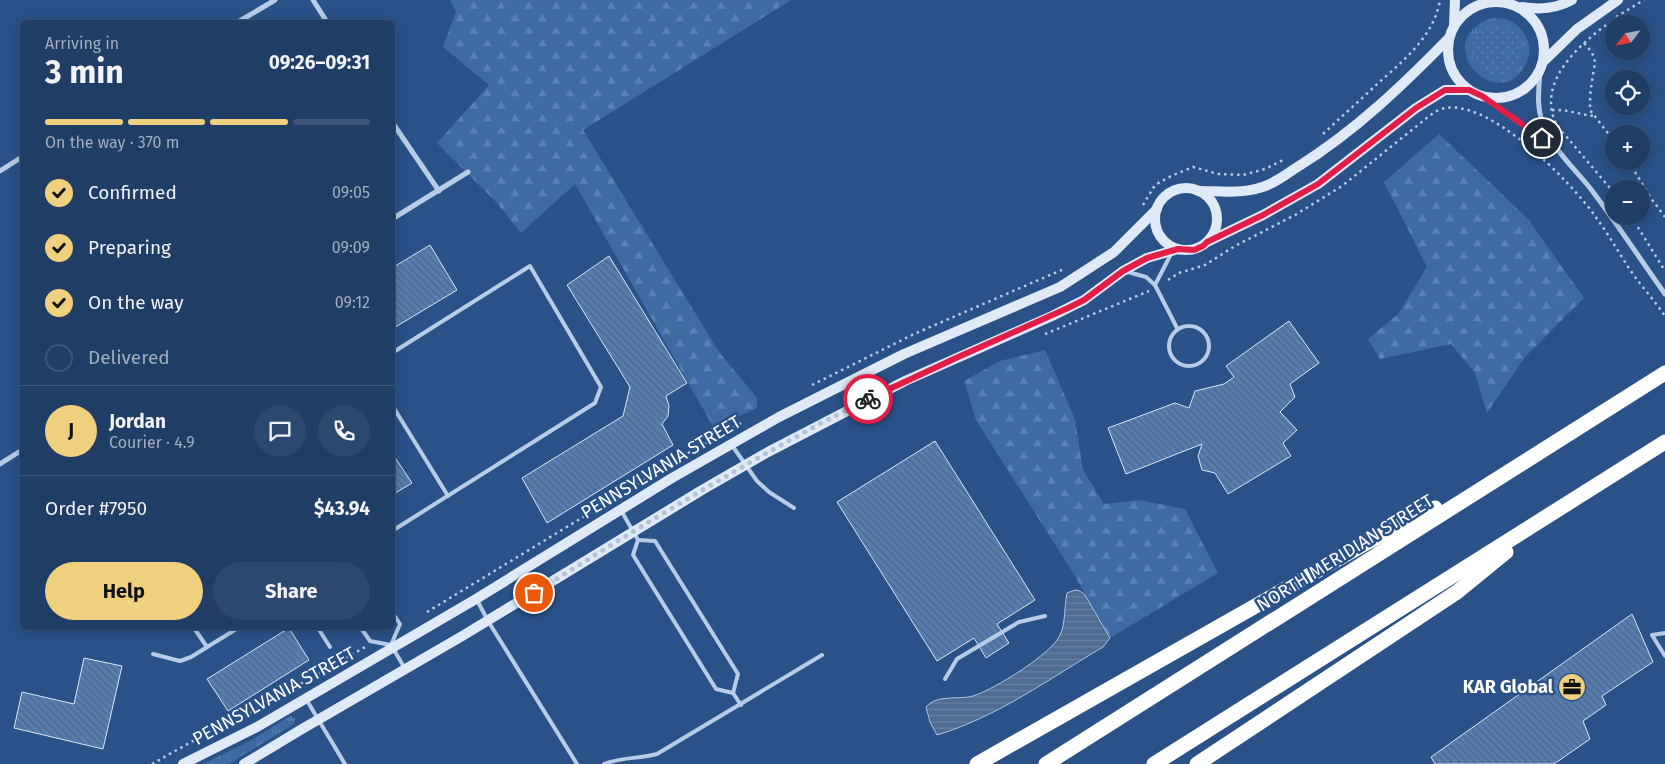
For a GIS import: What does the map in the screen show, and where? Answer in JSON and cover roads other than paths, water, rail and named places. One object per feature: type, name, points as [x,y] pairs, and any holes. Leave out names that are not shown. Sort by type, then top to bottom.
[{"type":"highway","name":"NORTH MERIDIAN STREET","points":[[1046,764],[1665,373]]},
{"type":"highway","points":[[1154,764],[1665,442]]},
{"type":"highway","points":[[977,764],[1368,542],[1521,464]]},
{"type":"highway","points":[[1197,764],[1457,592],[1556,511]]},
{"type":"main road","points":[[1454,26],[1455,0]]},
{"type":"main road","points":[[1572,0],[1556,7],[1537,9],[1494,1],[1478,5],[1464,13],[1454,26],[1449,38],[1448,53],[1451,67],[1459,80],[1469,90],[1482,96],[1495,98],[1509,96],[1522,91],[1532,82],[1542,66],[1576,29],[1618,0]]},
{"type":"main road","points":[[1512,3],[1535,20],[1540,29],[1545,50],[1542,66]]},
{"type":"main road","points":[[1176,250],[1165,242],[1159,234],[1156,224],[1157,209],[1165,196],[1184,188],[1242,192],[1261,188],[1282,177],[1336,142],[1366,118],[1419,70],[1449,38]]},
{"type":"main road","points":[[244,764],[636,536],[745,465],[905,381],[1076,304],[1123,271],[1147,258],[1176,250],[1194,250],[1263,215],[1318,184],[1416,108],[1445,90],[1469,90]]},
{"type":"main road","points":[[1198,190],[1211,200],[1217,214],[1216,230],[1207,242]]},
{"type":"main road","name":"PENNSYLVANIA STREET","points":[[183,764],[257,727],[476,599],[731,444],[828,391],[904,354],[1060,287],[1114,252],[1157,209]]},
{"type":"street","points":[[241,20],[275,0]]},
{"type":"street","points":[[313,0],[326,20]]},
{"type":"street","points":[[1542,66],[1538,99],[1539,112],[1554,146],[1590,188],[1665,294]]},
{"type":"street","points":[[1482,96],[1554,146]]},
{"type":"street","points":[[395,126],[439,191]]},
{"type":"street","points":[[0,171],[20,158]]},
{"type":"street","points":[[395,217],[468,172]]},
{"type":"street","points":[[0,464],[20,451]]},
{"type":"lane","points":[[1155,285],[1166,262],[1176,250]]},
{"type":"lane","points":[[395,351],[530,266],[601,386],[595,403],[395,528]]},
{"type":"lane","points":[[1123,271],[1146,277],[1155,285],[1177,328]]},
{"type":"lane","points":[[1195,326],[1205,334],[1209,345],[1209,352],[1200,363],[1187,366],[1175,360],[1169,348],[1172,334],[1177,328],[1195,326]]},
{"type":"lane","points":[[395,410],[448,496]]},
{"type":"lane","points":[[731,444],[757,481],[769,492],[794,508]]},
{"type":"lane","points":[[620,510],[636,536],[633,555],[716,689],[733,693]]},
{"type":"lane","points":[[636,536],[655,541],[738,674],[733,693],[740,705]]},
{"type":"lane","points":[[476,599],[577,764]]},
{"type":"lane","points":[[392,647],[400,624],[395,616]]},
{"type":"lane","points":[[945,678],[957,659],[1018,622],[1044,616]]},
{"type":"lane","points":[[195,630],[206,647]]},
{"type":"lane","points":[[153,654],[180,661],[191,657],[231,630]]},
{"type":"lane","points":[[319,630],[330,646]]},
{"type":"lane","points":[[362,630],[370,641],[392,647],[405,669]]},
{"type":"lane","points":[[1665,634],[1652,635],[1665,656]]},
{"type":"lane","points":[[604,764],[615,760],[640,758],[657,754],[822,655]]},
{"type":"lane","points":[[306,698],[345,764]]},
{"type":"place","name":"KAR Global","points":[[1572,687]]}]
